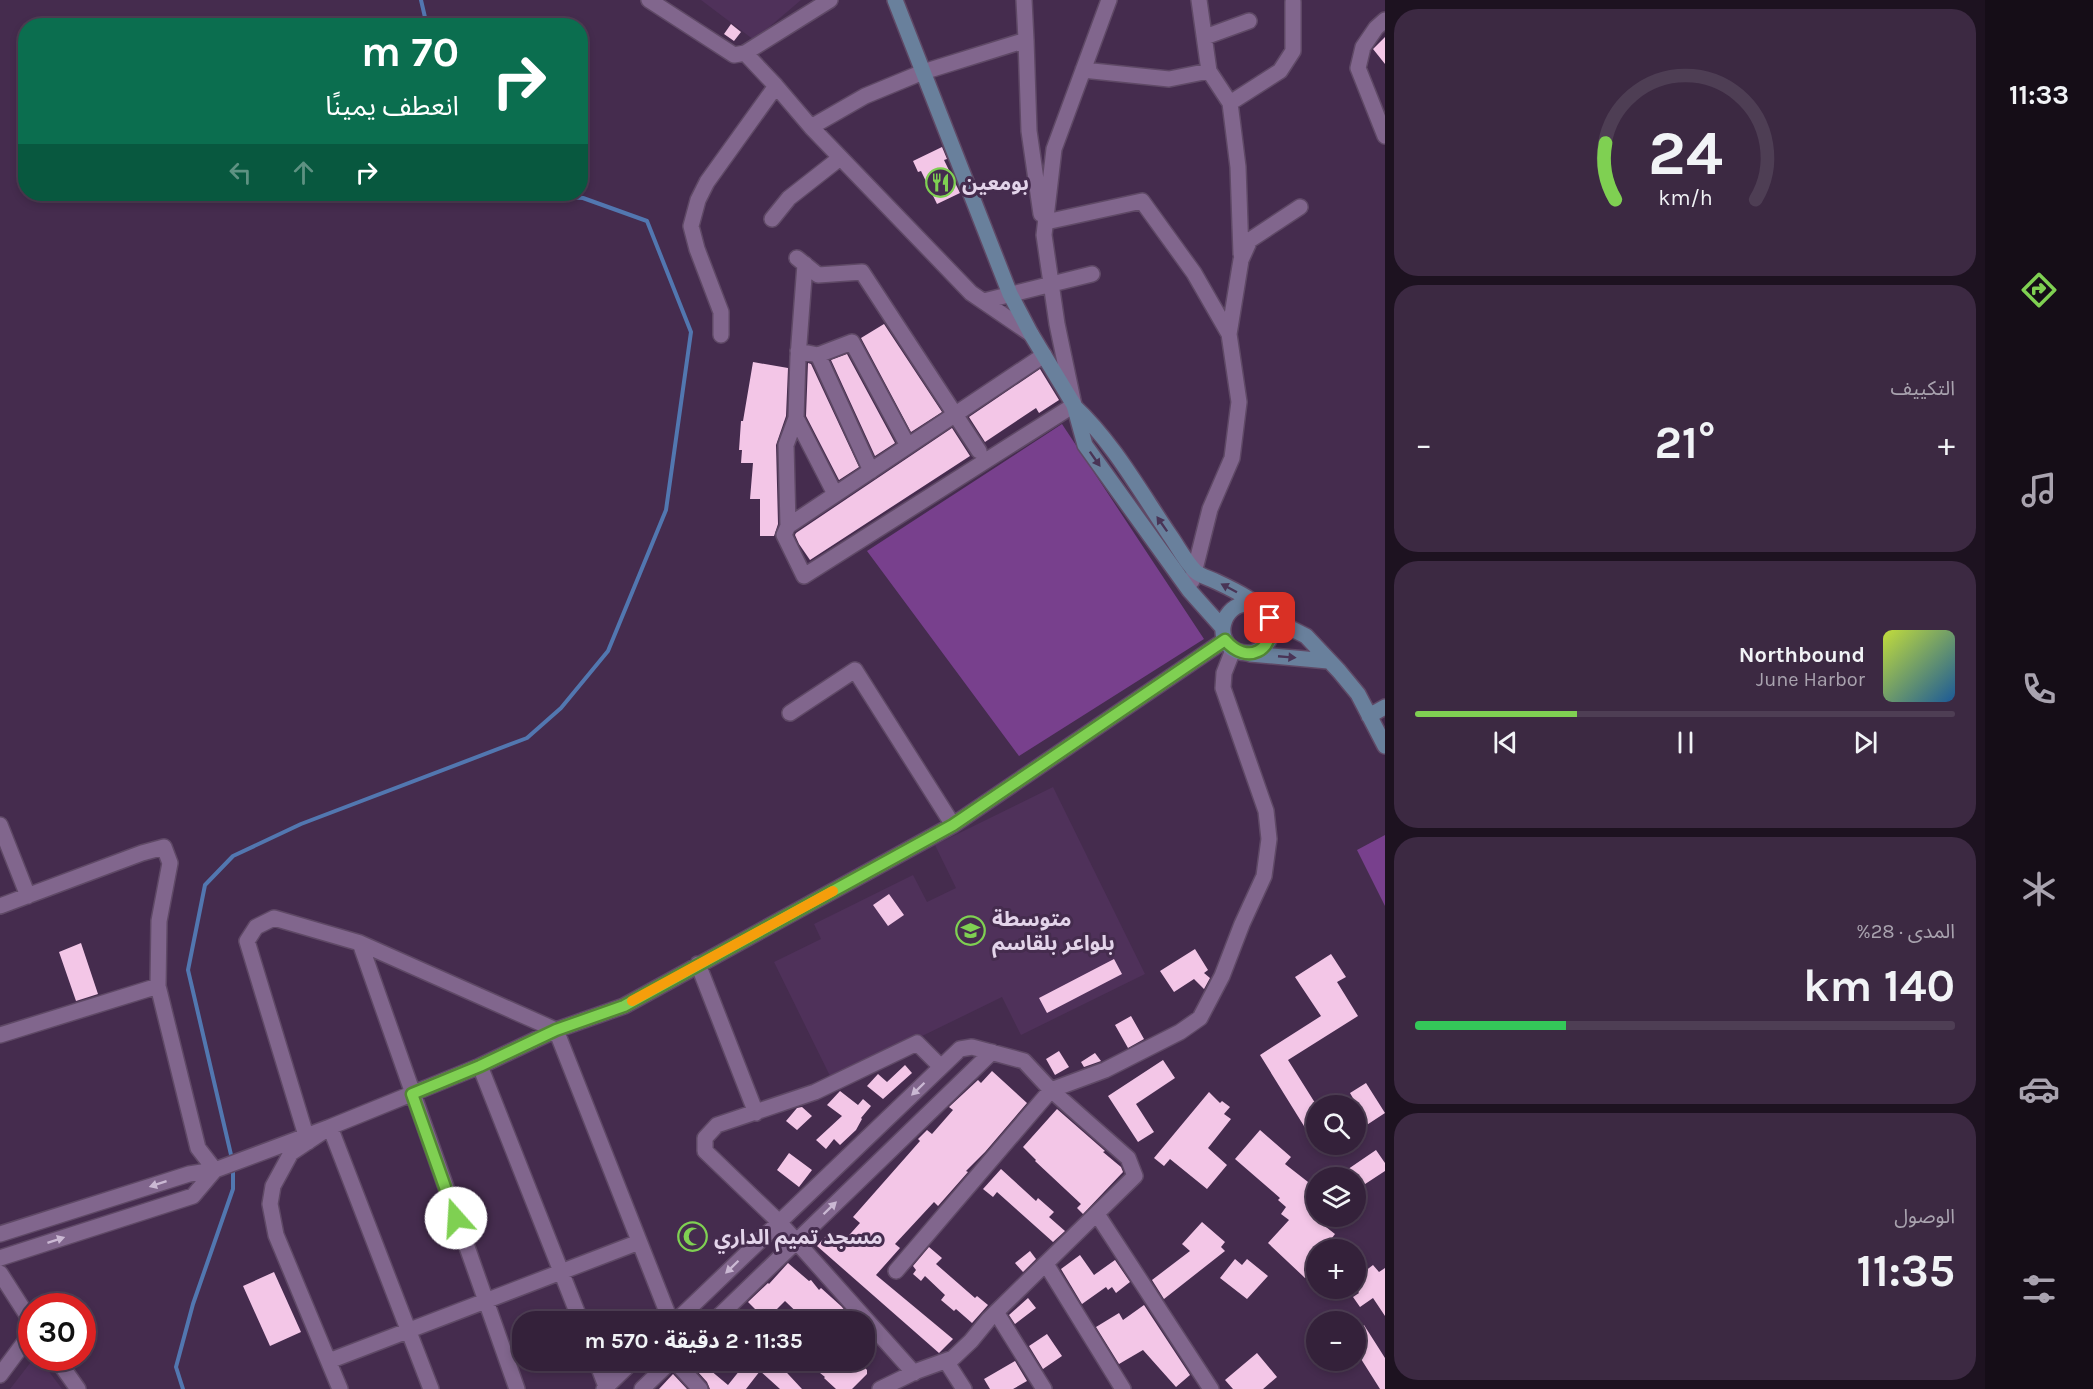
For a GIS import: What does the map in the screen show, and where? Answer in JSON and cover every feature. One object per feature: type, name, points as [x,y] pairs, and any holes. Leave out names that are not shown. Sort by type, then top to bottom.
[{"type":"main road","points":[[895,0],[1010,294],[1031,334],[1074,405],[1100,434],[1196,572],[1232,589],[1266,613],[1272,631],[1268,643],[1258,651],[1231,643],[1189,590],[1085,445],[1074,405]]},
{"type":"main road","points":[[1231,643],[1226,615],[1236,606],[1249,604],[1306,636],[1358,694],[1385,746]]},
{"type":"main road","points":[[1231,643],[1328,661]]},
{"type":"main road","points":[[1369,716],[1385,707]]},
{"type":"street","points":[[649,0],[734,55],[745,53],[830,0]]},
{"type":"street","points":[[979,451],[862,272],[818,275],[801,261],[796,418],[786,445],[788,526],[784,535],[804,576],[1074,405],[1051,284],[1045,229],[1029,130],[1024,0]]},
{"type":"street","points":[[1045,229],[1054,149],[1109,0]]},
{"type":"street","points":[[1189,590],[1196,572],[1210,509],[1232,458],[1239,402],[1229,334],[1241,260],[1238,167],[1230,103],[1209,71],[1199,0]]},
{"type":"street","points":[[1230,103],[1280,71],[1293,51],[1293,2]]},
{"type":"street","points":[[1385,20],[1376,28],[1363,47],[1358,68],[1385,136]]},
{"type":"street","points":[[1205,37],[1249,21]]},
{"type":"street","points":[[811,127],[865,96],[923,72],[1026,40]]},
{"type":"street","points":[[745,53],[840,158],[971,293],[1031,334]]},
{"type":"street","points":[[1083,70],[1170,79],[1209,71]]},
{"type":"street","points":[[721,335],[721,312],[697,249],[691,226],[692,220],[707,182],[776,86]]},
{"type":"street","points":[[772,219],[789,198],[840,158]]},
{"type":"street","points":[[1045,229],[1142,201],[1194,273],[1229,334]]},
{"type":"street","points":[[1241,260],[1250,240],[1300,207]]},
{"type":"street","points":[[984,301],[1092,274]]},
{"type":"street","points":[[798,351],[818,356],[852,342],[908,446]]},
{"type":"street","points":[[788,526],[1044,355]]},
{"type":"street","points":[[818,356],[871,471]]},
{"type":"street","points":[[796,418],[836,494]]},
{"type":"street","points":[[0,1234],[189,1174],[214,1170],[307,1139],[330,1127],[480,1066],[556,1030],[624,1006],[953,825],[1231,643]]},
{"type":"street","points":[[896,1271],[1052,1090],[1105,1070],[1180,1032],[1200,1018],[1222,976],[1264,876],[1269,839],[1266,811],[1223,688],[1231,643]]},
{"type":"street","points":[[790,713],[855,670],[953,825]]},
{"type":"street","points":[[0,825],[28,896]]},
{"type":"street","points":[[0,906],[142,853],[164,848],[170,863],[159,921],[158,986],[198,1148],[214,1170]]},
{"type":"street","points":[[307,1139],[247,941],[256,927],[274,918],[360,943],[556,1030],[668,1311]]},
{"type":"street","points":[[360,943],[484,1301],[517,1389]]},
{"type":"street","points":[[698,964],[756,1113]]},
{"type":"street","points":[[0,1035],[158,986]]},
{"type":"street","points":[[914,1373],[796,1240],[705,1150],[705,1138],[717,1125],[815,1092],[916,1043],[941,1067]]},
{"type":"street","points":[[685,1311],[960,1049],[972,1047],[1024,1061],[1052,1090],[1128,1158],[1135,1176],[996,1312],[953,1358],[914,1373],[889,1387]]},
{"type":"street","points":[[724,1311],[992,1052]]},
{"type":"street","points":[[480,1066],[577,1311]]},
{"type":"street","points":[[330,1127],[431,1389]]},
{"type":"street","points":[[307,1139],[291,1153],[273,1186],[270,1204],[276,1235],[340,1389]]},
{"type":"street","points":[[0,1258],[194,1196],[214,1170]]},
{"type":"street","points":[[1097,1214],[1211,1389]]},
{"type":"street","points":[[329,1361],[639,1242]]},
{"type":"street","points":[[1046,1264],[1123,1389]]},
{"type":"street","points":[[0,1273],[18,1301]]},
{"type":"street","points":[[996,1312],[1044,1389]]},
{"type":"street","points":[[0,1375],[18,1351]]},
{"type":"street","points":[[946,1360],[964,1389]]},
{"type":"street","points":[[65,1371],[78,1389]]},
{"type":"street","points":[[600,1371],[606,1388],[623,1371]]},
{"type":"street","points":[[642,1389],[661,1371]]},
{"type":"street","points":[[683,1371],[700,1389]]},
{"type":"shaded area","points":[[701,0],[801,0],[754,40]]},
{"type":"shaded area","points":[[1062,424],[1204,639],[1019,756],[867,551]]},
{"type":"shaded area","name":"متوسطة بلواعر بلقاسم","points":[[1053,787],[1145,974],[1021,1035],[1002,997],[832,1080],[774,962],[821,939],[814,924],[913,875],[927,902],[956,888],[935,845]]},
{"type":"shaded area","points":[[1385,835],[1385,906],[1357,850]]},
{"type":"shaded area","points":[[24,1371],[49,1371],[62,1389],[10,1389]]},
{"type":"building","points":[[731,24],[741,32],[734,41],[724,34]]},
{"type":"building","points":[[1385,37],[1385,64],[1373,49]]},
{"type":"building","name":"بومعين","points":[[942,147],[947,159],[944,160],[960,193],[937,204],[921,171],[918,172],[913,161]]},
{"type":"building","points":[[884,324],[942,412],[911,432],[861,338]]},
{"type":"building","points":[[847,354],[895,443],[875,456],[831,360]]},
{"type":"building","points":[[753,362],[788,368],[786,416],[776,445],[778,524],[774,536],[760,536],[760,499],[750,499],[753,463],[741,463],[742,450],[739,450],[741,421],[743,421]]},
{"type":"building","points":[[808,363],[811,364],[859,467],[839,480],[806,416]]},
{"type":"building","points":[[1040,369],[1059,400],[1039,413],[1036,408],[985,442],[969,417]]},
{"type":"building","points":[[952,428],[970,456],[810,560],[799,544],[796,533]]},
{"type":"building","points":[[889,894],[904,915],[888,926],[873,905]]},
{"type":"building","points":[[81,943],[98,994],[76,1001],[59,952]]},
{"type":"building","points":[[1195,949],[1208,970],[1204,973],[1210,978],[1204,989],[1194,979],[1174,992],[1160,971]]},
{"type":"building","points":[[1331,954],[1346,977],[1337,982],[1358,1016],[1288,1060],[1310,1095],[1306,1095],[1306,1129],[1260,1055],[1321,1016],[1295,977]]},
{"type":"building","points":[[1114,959],[1122,974],[1047,1013],[1039,998]]},
{"type":"building","points":[[1131,1016],[1144,1039],[1128,1048],[1115,1025]]},
{"type":"building","points":[[1059,1051],[1069,1067],[1055,1075],[1046,1059]]},
{"type":"building","points":[[1095,1053],[1101,1061],[1084,1067],[1081,1062]]},
{"type":"building","points":[[1163,1060],[1175,1078],[1136,1104],[1154,1132],[1138,1142],[1108,1096]]},
{"type":"building","points":[[905,1065],[912,1073],[883,1099],[867,1086],[878,1074],[887,1082]]},
{"type":"building","points":[[992,1071],[1027,1103],[938,1206],[934,1202],[895,1244],[900,1248],[876,1275],[953,1339],[939,1353],[817,1246],[830,1231],[843,1242],[860,1223],[853,1217],[920,1141],[918,1139],[927,1130],[932,1134],[953,1110],[949,1107],[978,1080],[981,1083]]},
{"type":"building","points":[[1366,1083],[1385,1113],[1366,1125],[1366,1095],[1351,1095],[1350,1093]]},
{"type":"building","points":[[840,1091],[858,1105],[863,1099],[871,1106],[861,1118],[856,1130],[840,1145],[834,1139],[826,1149],[816,1140],[842,1116],[827,1105]]},
{"type":"building","points":[[1209,1092],[1220,1103],[1222,1101],[1230,1107],[1224,1114],[1231,1119],[1208,1148],[1227,1165],[1207,1189],[1170,1159],[1164,1166],[1154,1158]]},
{"type":"building","points":[[802,1107],[812,1116],[797,1130],[786,1121],[797,1108]]},
{"type":"building","points":[[1057,1109],[1105,1151],[1103,1152],[1121,1167],[1123,1172],[1083,1214],[1077,1208],[1081,1204],[1023,1147]]},
{"type":"building","points":[[1260,1130],[1291,1157],[1285,1164],[1306,1180],[1306,1227],[1326,1227],[1335,1234],[1331,1239],[1306,1239],[1305,1278],[1268,1243],[1289,1220],[1281,1214],[1286,1207],[1278,1200],[1280,1198],[1235,1159]]},
{"type":"building","points":[[1376,1150],[1385,1163],[1385,1171],[1366,1183],[1366,1167],[1351,1167]]},
{"type":"building","points":[[789,1153],[812,1170],[799,1187],[777,1170]]},
{"type":"building","points":[[1001,1169],[1036,1201],[1038,1198],[1054,1212],[1049,1217],[1065,1231],[1053,1242],[997,1192],[993,1197],[983,1189]]},
{"type":"building","points":[[1202,1222],[1225,1242],[1221,1247],[1225,1251],[1164,1299],[1152,1280],[1190,1251],[1182,1244]]},
{"type":"building","points":[[929,1247],[942,1258],[936,1264],[975,1298],[977,1296],[988,1305],[972,1323],[941,1300],[945,1295],[925,1276],[921,1281],[913,1274],[916,1270],[913,1266]]},
{"type":"building","points":[[1030,1251],[1036,1259],[1023,1272],[1015,1263]]},
{"type":"building","points":[[1080,1255],[1094,1275],[1115,1260],[1130,1282],[1116,1293],[1112,1287],[1108,1290],[1106,1287],[1082,1304],[1061,1269]]},
{"type":"building","points":[[1235,1259],[1242,1265],[1247,1259],[1268,1276],[1247,1299],[1220,1278]]},
{"type":"building","points":[[788,1263],[809,1281],[811,1280],[819,1290],[821,1288],[845,1311],[795,1311],[785,1301],[775,1311],[757,1311],[748,1302]]},
{"type":"building","points":[[1373,1265],[1379,1272],[1385,1268],[1385,1316],[1373,1298],[1360,1307],[1354,1299],[1366,1299],[1366,1270]]},
{"type":"building","points":[[274,1272],[301,1332],[270,1346],[243,1286]]},
{"type":"building","points":[[1028,1298],[1036,1308],[1015,1324],[1009,1315]]},
{"type":"building","points":[[1144,1305],[1190,1375],[1176,1387],[1143,1350],[1119,1364],[1096,1327],[1119,1313],[1123,1320]]},
{"type":"building","points":[[1366,1328],[1385,1358],[1385,1389],[1380,1389],[1366,1367]]},
{"type":"building","points":[[1047,1334],[1062,1356],[1043,1369],[1029,1346]]},
{"type":"building","points":[[1257,1353],[1277,1377],[1263,1389],[1233,1389],[1225,1380]]},
{"type":"building","points":[[1015,1361],[1027,1381],[1013,1389],[990,1389],[984,1379]]},
{"type":"building","points":[[697,1371],[711,1371],[728,1385],[739,1371],[760,1371],[746,1389],[710,1389]]},
{"type":"building","points":[[760,1371],[785,1371],[802,1389],[780,1389]]},
{"type":"building","points":[[818,1371],[867,1371],[867,1374],[852,1389],[836,1389]]},
{"type":"building","points":[[673,1374],[687,1389],[659,1389]]},
{"type":"waterway","points":[[421,0],[425,18]]},
{"type":"waterway","points":[[232,1159],[188,970],[205,885],[233,856],[301,824],[527,738],[561,708],[608,651],[666,510],[691,332],[647,221],[588,200]]},
{"type":"waterway","points":[[183,1389],[176,1367],[193,1304],[233,1189],[233,1166]]},
{"type":"slow traffic","points":[[632,1001],[833,891]]},
{"type":"place","name":"بومعين","points":[[941,183]]},
{"type":"place","name":"متوسطة بلواعر بلقاسم","points":[[971,931]]},
{"type":"place","name":"مسجد تميم الداري","points":[[693,1237]]},
{"type":"route","points":[[456,1218],[412,1094],[480,1066],[556,1030],[624,1006],[953,825],[1198,656],[1225,640],[1233,650],[1245,654],[1258,651],[1268,643],[1272,631],[1270,618]]}]
